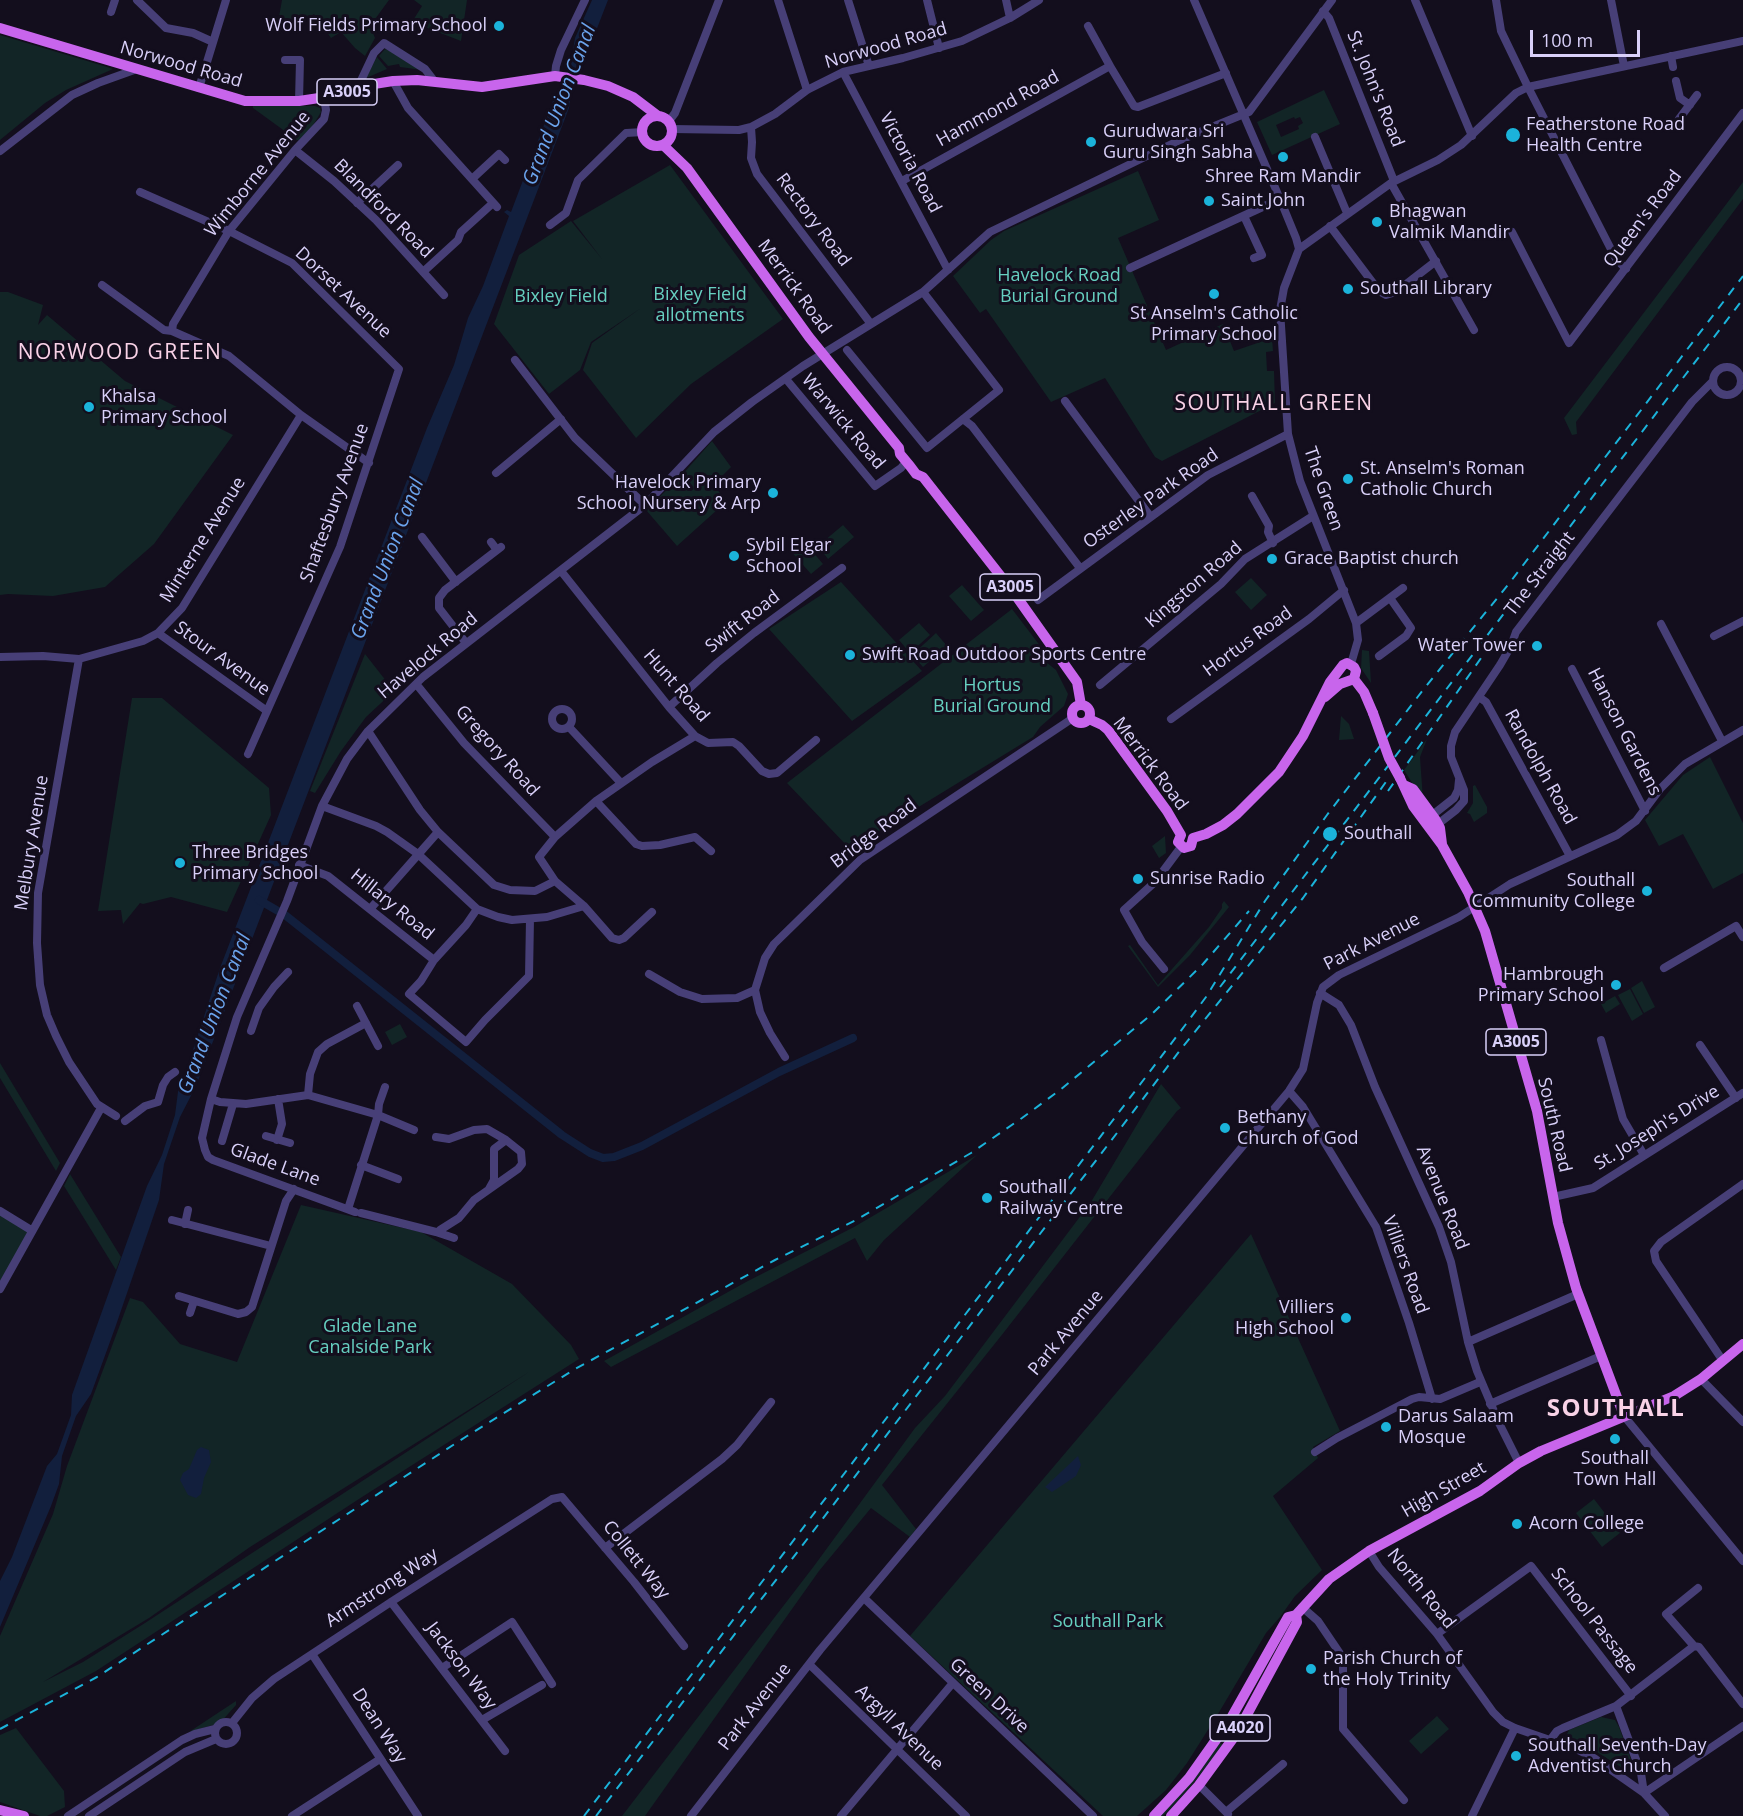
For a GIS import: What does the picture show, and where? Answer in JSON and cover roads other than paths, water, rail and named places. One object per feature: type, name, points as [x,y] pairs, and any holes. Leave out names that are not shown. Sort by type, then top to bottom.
[{"type":"main road","name":"Norwood Road","points":[[0,27],[251,102],[324,98],[393,81],[435,82],[482,87],[558,76],[608,86],[633,97],[658,116]]},
{"type":"main road","name":"A3005","points":[[658,116],[671,125]]},
{"type":"main road","points":[[643,132],[648,119],[658,116]]},
{"type":"main road","points":[[663,145],[670,139],[671,125]]},
{"type":"main road","name":"A3005","points":[[643,132],[648,142],[657,146],[663,145]]},
{"type":"main road","name":"Merrick Road","points":[[663,145],[687,168],[822,354],[899,448],[904,465],[923,477]]},
{"type":"main road","name":"Merrick Road","points":[[899,448],[904,449],[915,462],[923,477],[1014,593],[1068,669],[1078,685],[1081,705]]},
{"type":"main road","name":"A3005","points":[[1338,671],[1341,680],[1350,680],[1356,671],[1351,664]]},
{"type":"main road","points":[[1193,838],[1223,825],[1269,783],[1289,759],[1322,695],[1342,665],[1351,664]]},
{"type":"main road","points":[[1315,711],[1334,688],[1350,680]]},
{"type":"main road","name":"South Road","points":[[1350,680],[1364,692],[1389,758],[1413,806],[1434,824]]},
{"type":"main road","name":"A3005","points":[[1081,705],[1089,711],[1089,719]]},
{"type":"main road","points":[[1081,705],[1073,711],[1073,718],[1082,723],[1089,719]]},
{"type":"main road","name":"Merrick Road","points":[[1089,719],[1108,730],[1167,811],[1181,835]]},
{"type":"main road","name":"South Road","points":[[1402,781],[1413,789],[1434,824],[1475,908],[1488,942],[1537,1111],[1558,1222],[1578,1294],[1624,1416]]},
{"type":"main road","points":[[1189,834],[1193,838],[1191,846],[1185,848],[1181,847],[1178,842],[1181,835],[1189,834]]},
{"type":"main road","name":"A4020","points":[[1624,1416],[1705,1382],[1723,1361],[1743,1344]]},
{"type":"main road","name":"High Street","points":[[1299,1611],[1329,1579],[1369,1551],[1485,1488],[1519,1463],[1541,1451],[1624,1416]]},
{"type":"main road","name":"A4020","points":[[1154,1816],[1189,1778],[1243,1698],[1288,1617],[1299,1611]]},
{"type":"main road","name":"A4020","points":[[1171,1816],[1199,1785],[1230,1744],[1297,1622],[1299,1611]]},
{"type":"main road","name":"A4020","points":[[1218,1736],[1230,1744]]},
{"type":"main road","points":[[0,1810],[24,1816]]},
{"type":"street","points":[[111,12],[116,0]]},
{"type":"street","points":[[138,0],[166,28],[193,33],[213,42]]},
{"type":"street","points":[[199,88],[226,0]]},
{"type":"street","points":[[558,76],[556,66],[561,50],[585,0]]},
{"type":"street","points":[[671,125],[719,0]]},
{"type":"street","points":[[778,0],[807,90]]},
{"type":"street","points":[[848,0],[869,66]]},
{"type":"street","points":[[927,0],[939,48]]},
{"type":"street","points":[[1006,0],[1010,18]]},
{"type":"street","name":"Norwood Road","points":[[671,125],[739,129],[751,127],[774,114],[807,90],[843,72],[939,48],[983,32],[1040,0]]},
{"type":"street","points":[[1194,0],[1281,199],[1299,249],[1393,182],[1438,160],[1472,136],[1511,96],[1528,87],[1743,41]]},
{"type":"street","points":[[1244,114],[1252,109],[1332,0]]},
{"type":"street","points":[[1415,0],[1472,136]]},
{"type":"street","points":[[1496,0],[1501,31],[1528,87],[1616,259],[1626,269]]},
{"type":"street","points":[[1611,0],[1624,66]]},
{"type":"street","name":"St. John's Road","points":[[1323,11],[1329,18],[1393,182],[1474,330]]},
{"type":"street","points":[[1088,26],[1134,106],[1138,107],[1226,73]]},
{"type":"street","points":[[357,89],[374,53],[384,42],[425,69],[435,82]]},
{"type":"street","points":[[1671,56],[1673,67]]},
{"type":"street","points":[[285,60],[300,60],[299,101]]},
{"type":"street","name":"Hammond Road","points":[[902,181],[1110,66]]},
{"type":"street","points":[[0,151],[72,95],[89,86],[138,69]]},
{"type":"street","name":"Victoria Road","points":[[843,72],[948,270]]},
{"type":"street","points":[[393,81],[408,108],[495,205],[461,232],[458,240],[423,272]]},
{"type":"street","points":[[1676,81],[1680,98],[1690,105]]},
{"type":"street","points":[[1679,119],[1697,95]]},
{"type":"street","name":"Wimborne Avenue","points":[[172,331],[173,324],[229,231],[295,150],[324,119],[326,110],[324,98]]},
{"type":"street","name":"Queen's Road","points":[[1512,232],[1569,343],[1743,113]]},
{"type":"street","name":"Havelock Road","points":[[211,1099],[237,1017],[287,901],[330,788],[347,759],[368,731],[423,677],[645,505],[714,432],[822,354],[923,292],[990,232],[1180,140],[1244,114]]},
{"type":"street","name":"Rectory Road","points":[[751,127],[751,158],[758,174],[871,324]]},
{"type":"street","points":[[550,225],[566,213],[578,180],[626,133],[643,132]]},
{"type":"street","points":[[1315,137],[1347,213]]},
{"type":"street","name":"Blandford Road","points":[[295,150],[357,203],[444,295]]},
{"type":"street","points":[[472,179],[499,154],[505,160]]},
{"type":"street","points":[[357,203],[398,165]]},
{"type":"street","name":"Dorset Avenue","points":[[140,192],[229,231],[292,263],[399,369]]},
{"type":"street","points":[[1130,268],[1281,199]]},
{"type":"street","points":[[1244,216],[1262,255],[1254,258]]},
{"type":"street","points":[[1330,226],[1378,291],[1386,295],[1396,292],[1436,261]]},
{"type":"street","name":"The Green","points":[[1299,249],[1284,288],[1280,310],[1288,434],[1300,481],[1356,623],[1358,640],[1351,664]]},
{"type":"street","points":[[102,285],[164,330],[172,331],[229,356],[301,415],[369,463]]},
{"type":"street","points":[[848,350],[853,363],[927,448],[999,390],[923,292]]},
{"type":"street","points":[[515,360],[575,438],[645,505]]},
{"type":"street","points":[[1692,402],[1718,392],[1726,395],[1739,393],[1738,389],[1742,381],[1737,371],[1725,367],[1717,370],[1713,381],[1718,392]]},
{"type":"street","name":"Shaftesbury Avenue","points":[[248,754],[340,547],[399,369]]},
{"type":"street","name":"Warwick Road","points":[[786,379],[875,486],[904,465]]},
{"type":"street","name":"The Straight","points":[[1434,824],[1458,790],[1459,780],[1451,757],[1452,740],[1457,728],[1508,651],[1519,626],[1692,402],[1713,381]]},
{"type":"street","points":[[1065,401],[1150,516]]},
{"type":"street","name":"Minterne Avenue","points":[[0,657],[43,656],[79,659],[143,641],[159,633],[182,608],[301,415]]},
{"type":"street","points":[[496,473],[561,419]]},
{"type":"street","points":[[963,419],[972,426],[1080,568]]},
{"type":"street","name":"Osterley Park Road","points":[[1038,600],[1208,475],[1288,434]]},
{"type":"street","points":[[1252,496],[1269,526],[1268,532],[1273,543]]},
{"type":"street","name":"Kingston Road","points":[[1100,685],[1221,584],[1245,559],[1313,516]]},
{"type":"street","points":[[422,537],[456,582]]},
{"type":"street","points":[[466,643],[439,608],[439,598],[496,546]]},
{"type":"street","name":"Swift Road","points":[[669,707],[745,640],[842,568]]},
{"type":"street","name":"Hunt Road","points":[[561,571],[669,707],[695,736],[708,743],[732,742],[739,746],[762,771],[769,774],[777,773],[816,740]]},
{"type":"street","points":[[1356,623],[1403,588]]},
{"type":"street","name":"Hortus Road","points":[[1171,719],[1344,590]]},
{"type":"street","points":[[1379,656],[1406,636],[1410,628],[1390,598]]},
{"type":"street","points":[[1714,636],[1743,621]]},
{"type":"street","points":[[1661,624],[1722,741]]},
{"type":"street","name":"Stour Avenue","points":[[159,633],[267,711]]},
{"type":"street","name":"Melbury Avenue","points":[[79,659],[38,893],[37,943],[40,985],[47,1015],[56,1036],[88,1092],[101,1108],[116,1116]]},
{"type":"street","name":"Hanson Gardens","points":[[1572,669],[1646,811]]},
{"type":"street","name":"Gregory Road","points":[[417,685],[464,743],[555,837]]},
{"type":"street","name":"Randolph Road","points":[[1479,696],[1486,702],[1570,856]]},
{"type":"street","name":"Bridge Road","points":[[755,990],[765,958],[774,944],[860,860],[1073,718]]},
{"type":"street","points":[[569,727],[621,783]]},
{"type":"street","name":"Park Avenue","points":[[692,1816],[809,1664],[1289,1092],[1303,1069],[1320,993],[1326,984],[1339,975],[1475,908],[1510,884],[1617,835],[1646,811],[1672,775],[1685,764],[1743,730]]},
{"type":"street","points":[[368,731],[420,810],[438,832],[494,885],[510,890],[535,891],[555,881]]},
{"type":"street","points":[[652,912],[628,936],[615,939],[607,934],[584,906],[555,881],[539,856],[555,837],[596,801],[695,736]]},
{"type":"street","points":[[596,801],[636,844],[660,845],[695,837],[711,851]]},
{"type":"street","points":[[322,806],[376,826],[418,854],[477,909],[512,920],[547,917],[584,906]]},
{"type":"street","points":[[371,908],[438,832]]},
{"type":"street","points":[[1164,969],[1142,942],[1124,910],[1155,882],[1181,847]]},
{"type":"street","name":"Hillary Road","points":[[299,865],[328,876],[434,960],[466,925],[477,909]]},
{"type":"street","points":[[434,960],[421,981],[409,994],[467,1040],[484,1020],[530,976],[530,919]]},
{"type":"street","points":[[1664,968],[1736,927],[1743,937]]},
{"type":"street","points":[[237,1017],[252,1028],[259,1008],[288,972]]},
{"type":"street","points":[[649,974],[680,992],[702,999],[737,998],[755,990],[760,1012],[784,1054]]},
{"type":"street","name":"Avenue Road","points":[[1320,993],[1336,1002],[1347,1016],[1439,1227],[1480,1382],[1519,1463]]},
{"type":"street","points":[[357,1006],[378,1046]]},
{"type":"street","points":[[308,1095],[310,1074],[318,1052],[327,1044],[366,1023]]},
{"type":"street","points":[[1601,1040],[1623,1119],[1644,1155]]},
{"type":"street","points":[[1700,1045],[1740,1096]]},
{"type":"street","points":[[125,1121],[145,1106],[158,1102],[163,1085],[175,1072]]},
{"type":"street","points":[[355,1212],[361,1165],[385,1087]]},
{"type":"street","name":"Villiers Road","points":[[1289,1092],[1303,1107],[1376,1227],[1432,1399]]},
{"type":"street","points":[[211,1099],[233,1104],[246,1104],[308,1095],[378,1115],[414,1130]]},
{"type":"street","name":"St. Joseph's Drive","points":[[1553,1197],[1593,1188],[1740,1096]]},
{"type":"street","name":"Glade Lane","points":[[211,1099],[202,1138],[208,1157],[355,1212],[453,1238]]},
{"type":"street","points":[[277,1140],[282,1124],[278,1099]]},
{"type":"street","points":[[222,1141],[233,1104]]},
{"type":"street","points":[[0,1289],[101,1108]]},
{"type":"street","points":[[436,1137],[449,1139],[474,1130],[491,1131],[521,1152],[522,1164],[474,1200],[459,1218],[439,1233]]},
{"type":"street","points":[[489,1189],[494,1180],[494,1138],[491,1131]]},
{"type":"street","points":[[266,1136],[290,1143]]},
{"type":"street","points":[[494,1149],[506,1140]]},
{"type":"street","points":[[361,1165],[398,1179]]},
{"type":"street","points":[[1723,1361],[1656,1261],[1654,1251],[1661,1242],[1743,1184]]},
{"type":"street","points":[[179,1296],[238,1314],[252,1307],[286,1201],[294,1189]]},
{"type":"street","points":[[185,1224],[188,1210]]},
{"type":"street","points":[[0,1211],[31,1230]]},
{"type":"street","points":[[172,1220],[272,1246]]},
{"type":"street","points":[[1468,1342],[1578,1294]]},
{"type":"street","points":[[190,1313],[194,1301]]},
{"type":"street","points":[[1490,1404],[1602,1356]]},
{"type":"street","points":[[1315,1452],[1412,1398],[1444,1397],[1480,1382]]},
{"type":"street","points":[[1705,1382],[1743,1422]]},
{"type":"street","points":[[605,1548],[722,1459],[771,1402]]},
{"type":"street","points":[[1624,1416],[1743,1561]]},
{"type":"street","name":"Collett Way","points":[[562,1497],[634,1582],[684,1646]]},
{"type":"street","name":"Armstrong Way","points":[[89,1816],[185,1752],[216,1739],[224,1745],[233,1742],[237,1732],[232,1723],[252,1698],[274,1679],[552,1499],[562,1497]]},
{"type":"street","name":"North Road","points":[[1369,1551],[1379,1567],[1437,1634],[1493,1712],[1503,1722],[1586,1754],[1644,1793],[1665,1816]]},
{"type":"street","name":"School Passage","points":[[1437,1634],[1531,1566],[1631,1696]]},
{"type":"street","points":[[1698,1588],[1666,1614],[1694,1646],[1700,1647],[1743,1704]]},
{"type":"street","name":"Green Drive","points":[[864,1598],[1093,1816]]},
{"type":"street","name":"Jackson Way","points":[[391,1602],[506,1751]]},
{"type":"street","points":[[1299,1611],[1318,1621],[1343,1658],[1343,1729],[1404,1800]]},
{"type":"street","points":[[442,1668],[512,1622],[552,1684]]},
{"type":"street","points":[[1551,1739],[1557,1731],[1616,1706],[1694,1646]]},
{"type":"street","name":"Dean Way","points":[[312,1654],[418,1816]]},
{"type":"street","name":"Argyll Avenue","points":[[809,1664],[966,1816]]},
{"type":"street","points":[[841,1816],[952,1684]]},
{"type":"street","points":[[482,1720],[542,1685]]},
{"type":"street","name":"North Road","points":[[1616,1706],[1641,1773],[1644,1793]]},
{"type":"street","points":[[68,1816],[182,1740],[215,1729],[224,1722],[232,1723]]},
{"type":"street","points":[[1644,1793],[1743,1726]]},
{"type":"street","points":[[1472,1816],[1515,1728]]},
{"type":"street","points":[[215,1729],[216,1739]]},
{"type":"street","points":[[292,1816],[380,1759]]},
{"type":"street","points":[[1199,1785],[1228,1814],[1283,1764]]},
{"type":"water","name":"Grand Union Canal","points":[[592,0],[608,0],[579,69],[572,89],[569,108],[196,1086],[180,1117],[164,1164],[159,1200],[115,1328],[91,1394],[76,1416],[62,1456],[59,1484],[0,1627],[0,1581],[12,1557],[47,1466],[57,1454],[71,1415],[72,1395],[147,1186],[162,1155],[175,1115],[179,1084],[187,1068],[220,968],[427,428],[454,365],[468,318],[483,286],[509,216],[504,212],[507,210],[511,212],[553,101],[559,96],[571,62],[575,38]]},
{"type":"water","points":[[201,1447],[209,1450],[211,1462],[204,1478],[201,1494],[196,1498],[188,1495],[180,1480]]},
{"type":"water","points":[[1078,1456],[1081,1465],[1076,1476],[1052,1492],[1045,1487]]},
{"type":"waterway","points":[[259,900],[285,915],[562,1135],[590,1153],[603,1158],[614,1157],[642,1146],[779,1072],[853,1038]]},
{"type":"railway","points":[[584,1816],[1186,1024],[1206,997],[1265,901],[1327,815],[1423,690],[1511,581],[1743,276]]},
{"type":"railway","points":[[1220,987],[1743,299]]},
{"type":"railway","points":[[1388,791],[1486,651]]},
{"type":"railway","points":[[596,1816],[1181,1049],[1303,898],[1388,779]]},
{"type":"railway","points":[[0,1729],[97,1677],[467,1436],[575,1369],[775,1260],[856,1220],[971,1153],[1060,1090],[1152,1014],[1203,964],[1249,911]]},
{"type":"place","name":"Wolf Fields Primary School","points":[[499,26]]},
{"type":"place","name":"Featherstone Road Health Centre","points":[[1513,135]]},
{"type":"place","name":"Gurudwara Sri Guru Singh Sabha","points":[[1091,142]]},
{"type":"place","name":"Shree Ram Mandir","points":[[1283,157]]},
{"type":"place","name":"Saint John","points":[[1209,201]]},
{"type":"place","name":"Bhagwan Valmik Mandir","points":[[1377,222]]},
{"type":"place","name":"Southall Library","points":[[1348,289]]},
{"type":"place","name":"St Anselm's Catholic Primary School","points":[[1214,294]]},
{"type":"place","name":"Khalsa Primary School","points":[[89,407]]},
{"type":"place","name":"St. Anselm's Roman Catholic Church","points":[[1348,479]]},
{"type":"place","name":"Havelock Primary School, Nursery & Arp","points":[[773,493]]},
{"type":"place","name":"Sybil Elgar School","points":[[734,556]]},
{"type":"place","name":"Grace Baptist church","points":[[1272,559]]},
{"type":"place","name":"Water Tower","points":[[1537,646]]},
{"type":"place","name":"Swift Road Outdoor Sports Centre","points":[[850,655]]},
{"type":"place","name":"Southall","points":[[1330,834]]},
{"type":"place","name":"Three Bridges Primary School","points":[[180,863]]},
{"type":"place","name":"Sunrise Radio","points":[[1138,879]]},
{"type":"place","name":"Southall Community College","points":[[1647,891]]},
{"type":"place","name":"Hambrough Primary School","points":[[1616,985]]},
{"type":"place","name":"Bethany Church of God","points":[[1225,1128]]},
{"type":"place","name":"Southall Railway Centre","points":[[987,1198]]},
{"type":"place","name":"Villiers High School","points":[[1346,1318]]},
{"type":"place","name":"Darus Salaam Mosque","points":[[1386,1427]]},
{"type":"place","name":"Southall Town Hall","points":[[1615,1439]]},
{"type":"place","name":"Acorn College","points":[[1517,1524]]},
{"type":"place","name":"Parish Church of the Holy Trinity","points":[[1311,1669]]},
{"type":"place","name":"Southall Seventh-Day Adventist Church","points":[[1516,1756]]},
{"type":"district","name":"NORWOOD GREEN","points":[[120,353]]},
{"type":"district","name":"SOUTHALL GREEN","points":[[1274,404]]},
{"type":"district","name":"SOUTHALL","points":[[1616,1409]]},
{"type":"park label","name":"Havelock Road Burial Ground","points":[[1059,286]]},
{"type":"park label","name":"Bixley Field","points":[[561,297]]},
{"type":"park label","name":"Bixley Field allotments","points":[[700,305]]},
{"type":"park label","name":"Hortus Burial Ground","points":[[992,696]]},
{"type":"park label","name":"Glade Lane Canalside Park","points":[[370,1337]]},
{"type":"park label","name":"Southall Park","points":[[1108,1622]]}]
